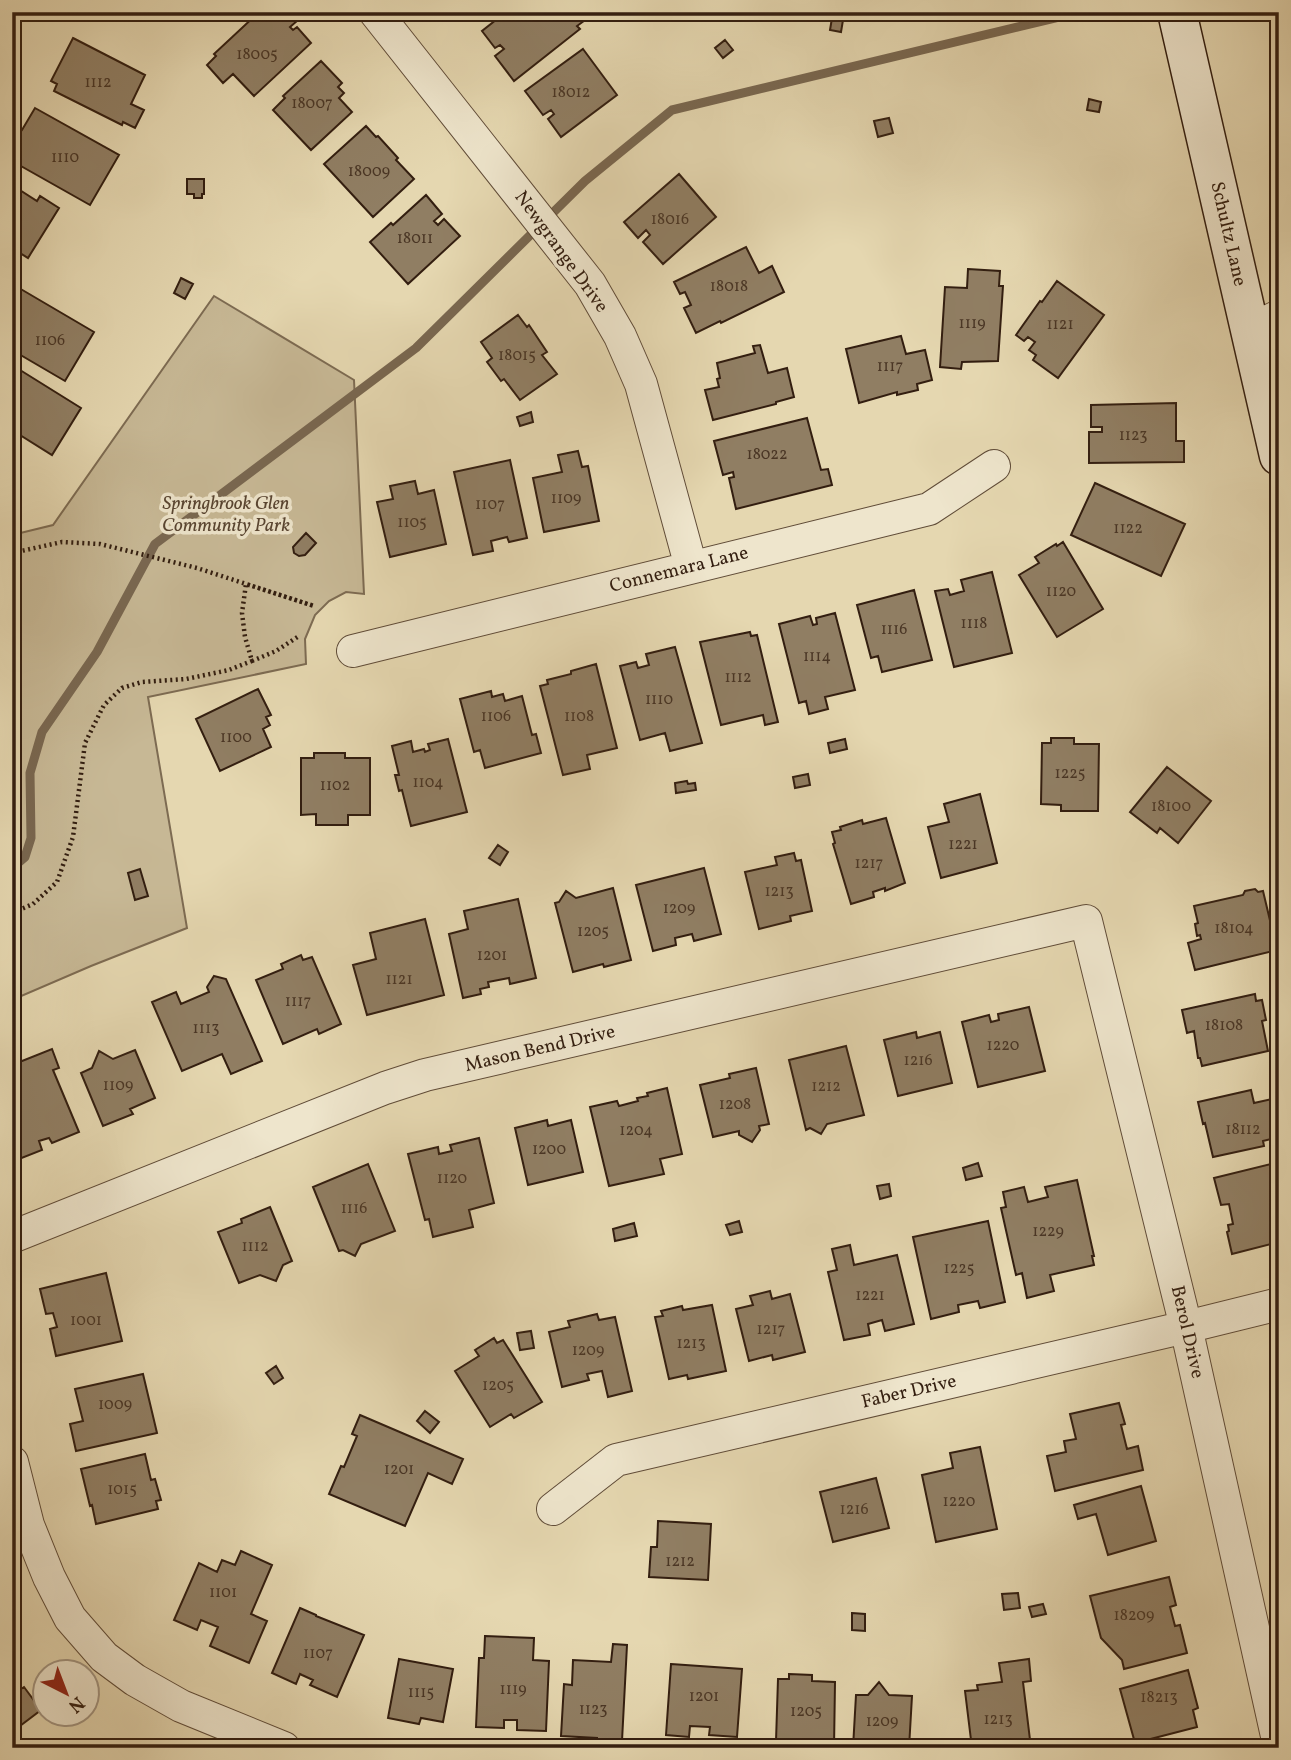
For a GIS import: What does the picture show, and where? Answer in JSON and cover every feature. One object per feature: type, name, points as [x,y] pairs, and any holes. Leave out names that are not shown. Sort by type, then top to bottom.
[{"type":"street","name":"Schultz Lane","points":[[1177,12],[1264,323],[1279,456]]},
{"type":"street","name":"Newgrange Drive","points":[[388,17],[590,284],[620,335],[641,384],[691,567]]},
{"type":"street","name":"Connemara Lane","points":[[353,651],[929,509],[994,466]]},
{"type":"street","name":"Mason Bend Drive","points":[[12,1237],[385,1088],[425,1075],[1086,921]]},
{"type":"street","name":"Berol Drive","points":[[1086,921],[1186,1327],[1279,1745]]},
{"type":"street","name":"Faber Drive","points":[[553,1509],[617,1460],[1279,1304]]},
{"type":"street","points":[[12,1462],[27,1525],[49,1577],[70,1618],[104,1657],[135,1680],[181,1706],[285,1748]]},
{"type":"path","points":[[12,553],[62,542],[100,544],[197,568],[314,606],[246,584],[242,613],[252,661]]},
{"type":"path","points":[[12,913],[33,904],[57,883],[72,837],[85,743],[104,705],[122,688],[142,682],[229,670],[276,651],[299,636]]},
{"type":"green space","name":"Springbrook Glen Community Park","points":[[214,296],[354,380],[364,594],[346,592],[329,601],[315,615],[305,639],[306,664],[148,697],[187,928],[12,1000],[12,535],[53,525]]},
{"type":"building","points":[[259,12],[289,12],[297,21],[290,27],[293,30],[297,27],[311,43],[254,96],[233,74],[223,83],[207,65],[216,56],[214,54]]},
{"type":"building","points":[[506,12],[567,12],[570,15],[573,12],[590,12],[592,15],[577,26],[580,29],[514,81],[495,56],[504,49],[500,45],[495,48],[482,31]]},
{"type":"building","points":[[833,12],[844,14],[841,32],[830,30]]},
{"type":"building","points":[[73,38],[145,75],[131,104],[144,110],[135,128],[123,122],[122,125],[54,91],[57,84],[51,81]]},
{"type":"building","points":[[725,40],[733,50],[723,58],[715,48]]},
{"type":"building","points":[[583,49],[617,95],[561,137],[548,119],[554,114],[551,110],[543,115],[525,91]]},
{"type":"building","points":[[321,61],[342,83],[338,87],[344,93],[339,98],[352,112],[311,150],[273,110],[285,98],[283,96]]},
{"type":"building","points":[[1089,99],[1101,102],[1099,112],[1087,110]]},
{"type":"building","points":[[35,108],[119,155],[90,205],[12,161],[12,149],[16,144],[13,142]]},
{"type":"building","points":[[889,118],[893,133],[878,137],[874,121]]},
{"type":"building","points":[[366,126],[398,158],[396,160],[414,179],[373,217],[324,164]]},
{"type":"building","points":[[679,174],[716,217],[663,264],[643,242],[650,235],[646,230],[638,238],[624,222]]},
{"type":"building","points":[[187,179],[204,179],[202,198],[187,194]]},
{"type":"building","points":[[12,185],[37,201],[40,196],[59,208],[28,258],[12,248]]},
{"type":"building","points":[[426,195],[442,214],[434,221],[438,225],[444,219],[460,236],[408,284],[370,242]]},
{"type":"building","points":[[746,247],[759,273],[772,266],[784,292],[696,333],[684,308],[691,305],[685,292],[680,294],[674,282]]},
{"type":"building","points":[[968,269],[1000,271],[999,286],[1003,286],[998,361],[962,362],[961,369],[940,367],[945,287],[967,288]]},
{"type":"building","points":[[181,278],[193,284],[185,299],[174,293]]},
{"type":"building","points":[[1057,281],[1104,315],[1058,378],[1033,360],[1036,355],[1029,350],[1035,342],[1028,337],[1024,341],[1016,335]]},
{"type":"building","points":[[19,288],[94,332],[65,381],[12,350],[12,299]]},
{"type":"building","points":[[518,315],[527,327],[529,325],[547,352],[542,355],[557,374],[520,400],[487,362],[492,358],[481,342]]},
{"type":"building","points":[[901,336],[906,354],[925,350],[932,380],[917,384],[918,390],[897,395],[897,392],[859,403],[846,349]]},
{"type":"building","points":[[760,345],[768,373],[787,368],[794,397],[713,420],[705,390],[719,387],[717,363],[755,353],[753,346]]},
{"type":"building","points":[[12,365],[81,408],[52,455],[12,430]]},
{"type":"building","points":[[1176,403],[1176,441],[1184,441],[1184,462],[1089,463],[1089,432],[1102,432],[1102,427],[1091,427],[1091,405]]},
{"type":"building","points":[[531,412],[533,422],[520,426],[517,417]]},
{"type":"building","points":[[807,418],[821,470],[828,469],[832,485],[736,509],[729,478],[734,477],[733,472],[723,475],[714,441]]},
{"type":"building","points":[[578,451],[582,467],[588,466],[599,521],[544,532],[533,478],[562,472],[558,455]]},
{"type":"building","points":[[510,460],[527,538],[509,542],[507,537],[491,541],[493,551],[473,555],[454,472]]},
{"type":"building","points":[[415,481],[418,494],[434,490],[446,544],[390,557],[377,502],[393,499],[390,486]]},
{"type":"building","points":[[1095,483],[1185,524],[1161,576],[1071,535]]},
{"type":"building","points":[[306,533],[316,543],[305,555],[299,556],[294,553],[293,547]]},
{"type":"building","points":[[1063,542],[1103,609],[1057,637],[1019,575],[1039,563],[1035,557]]},
{"type":"building","points":[[992,572],[1012,653],[954,667],[935,591],[948,589],[950,595],[964,591],[961,580]]},
{"type":"building","points":[[914,590],[932,660],[882,672],[878,656],[871,658],[857,605]]},
{"type":"building","points":[[835,613],[855,690],[825,697],[828,709],[809,714],[806,701],[799,703],[779,624],[810,616],[813,625],[817,624],[816,618]]},
{"type":"building","points":[[750,632],[751,636],[757,635],[778,722],[765,725],[763,715],[721,725],[700,642]]},
{"type":"building","points":[[675,647],[702,743],[670,751],[665,733],[640,740],[620,666],[636,662],[638,668],[649,665],[646,654]]},
{"type":"building","points":[[596,664],[617,748],[587,755],[590,769],[563,775],[540,686],[548,684],[547,680]]},
{"type":"building","points":[[258,689],[271,715],[266,717],[270,725],[263,729],[271,747],[220,771],[196,719]]},
{"type":"building","points":[[491,691],[492,697],[503,694],[505,701],[522,696],[532,735],[536,734],[541,753],[485,768],[480,750],[474,752],[460,699]]},
{"type":"building","points":[[1051,738],[1074,738],[1074,744],[1099,744],[1098,811],[1061,811],[1061,805],[1041,804],[1042,743],[1051,743]]},
{"type":"building","points":[[448,739],[467,812],[411,826],[402,790],[399,791],[395,775],[399,775],[392,746],[411,741],[413,752],[424,749],[425,752],[430,750],[428,744]]},
{"type":"building","points":[[845,739],[847,749],[830,753],[828,743]]},
{"type":"building","points":[[314,753],[345,753],[345,758],[370,758],[370,815],[348,815],[348,825],[316,825],[316,814],[301,815],[301,758],[314,758]]},
{"type":"building","points":[[1167,767],[1211,801],[1178,843],[1160,828],[1157,833],[1130,812]]},
{"type":"building","points":[[808,774],[810,785],[795,788],[793,777]]},
{"type":"building","points":[[687,781],[688,784],[695,783],[696,790],[676,793],[675,783]]},
{"type":"building","points":[[980,794],[997,863],[941,878],[928,827],[949,822],[944,804]]},
{"type":"building","points":[[886,818],[905,883],[885,891],[885,888],[873,892],[874,897],[851,904],[832,832],[862,820],[863,824]]},
{"type":"building","points":[[498,845],[508,852],[500,865],[489,858]]},
{"type":"building","points":[[794,853],[796,861],[801,860],[812,911],[790,916],[791,921],[759,929],[745,872],[777,865],[775,857]]},
{"type":"building","points":[[704,868],[721,934],[694,941],[692,934],[675,938],[676,945],[653,951],[636,885]]},
{"type":"building","points":[[140,869],[148,896],[135,900],[128,873]]},
{"type":"building","points":[[613,888],[631,960],[573,972],[555,903],[559,902],[566,891],[576,898]]},
{"type":"building","points":[[1255,889],[1258,892],[1263,891],[1277,950],[1195,970],[1188,943],[1201,939],[1200,935],[1197,936],[1195,924],[1198,923],[1194,906],[1243,895],[1245,891]]},
{"type":"building","points":[[518,899],[536,978],[510,984],[509,978],[488,982],[489,987],[480,989],[481,994],[463,998],[449,934],[468,929],[464,911]]},
{"type":"building","points":[[425,919],[444,995],[367,1015],[353,965],[376,959],[370,933]]},
{"type":"building","points":[[301,955],[303,960],[312,957],[341,1024],[319,1034],[317,1029],[283,1044],[256,980],[283,969],[281,964]]},
{"type":"building","points":[[214,976],[226,979],[262,1061],[231,1074],[222,1054],[182,1071],[152,1002],[176,992],[181,1004],[209,992],[207,987]]},
{"type":"building","points":[[1255,994],[1256,1001],[1262,1000],[1266,1020],[1262,1021],[1268,1051],[1202,1066],[1198,1058],[1194,1031],[1187,1033],[1182,1010]]},
{"type":"building","points":[[1029,1007],[1045,1071],[978,1087],[962,1022],[989,1015],[991,1022],[999,1020],[998,1014]]},
{"type":"building","points":[[916,1032],[917,1038],[940,1032],[952,1083],[898,1096],[884,1040]]},
{"type":"building","points":[[846,1046],[864,1115],[827,1124],[821,1134],[810,1128],[806,1130],[789,1060]]},
{"type":"building","points":[[52,1049],[59,1068],[53,1070],[79,1132],[52,1143],[49,1138],[39,1141],[42,1150],[14,1161],[12,1065]]},
{"type":"building","points":[[135,1050],[155,1098],[130,1109],[133,1114],[103,1126],[81,1073],[92,1068],[99,1051],[113,1059]]},
{"type":"building","points":[[756,1068],[769,1124],[759,1126],[760,1130],[752,1142],[739,1135],[739,1131],[713,1137],[700,1085],[730,1078],[729,1074]]},
{"type":"building","points":[[667,1088],[682,1154],[660,1159],[664,1174],[609,1186],[590,1107],[617,1101],[619,1106],[638,1101],[637,1098],[648,1096],[647,1093]]},
{"type":"building","points":[[1251,1090],[1254,1103],[1277,1098],[1279,1137],[1263,1141],[1264,1146],[1213,1157],[1198,1102]]},
{"type":"building","points":[[547,1120],[548,1126],[571,1120],[583,1172],[528,1185],[515,1128]]},
{"type":"building","points":[[479,1138],[494,1203],[469,1210],[473,1227],[433,1237],[429,1219],[425,1220],[408,1154],[438,1147],[439,1154],[452,1151],[450,1145]]},
{"type":"building","points":[[1279,1162],[1279,1242],[1232,1254],[1227,1232],[1228,1225],[1233,1224],[1229,1204],[1221,1205],[1214,1178]]},
{"type":"building","points":[[978,1163],[982,1176],[966,1180],[963,1168]]},
{"type":"building","points":[[368,1164],[395,1231],[361,1244],[355,1256],[343,1250],[339,1251],[313,1187]]},
{"type":"building","points":[[1077,1180],[1094,1265],[1050,1275],[1054,1291],[1027,1298],[1022,1273],[1016,1275],[1001,1208],[1006,1207],[1003,1192],[1024,1187],[1028,1202],[1048,1197],[1045,1187]]},
{"type":"building","points":[[889,1184],[891,1196],[880,1199],[877,1186]]},
{"type":"building","points":[[270,1207],[292,1261],[283,1265],[276,1281],[260,1275],[239,1283],[218,1232],[242,1223],[241,1219]]},
{"type":"building","points":[[739,1221],[742,1232],[730,1235],[726,1225]]},
{"type":"building","points":[[988,1221],[1005,1302],[980,1308],[978,1301],[958,1305],[959,1312],[931,1319],[913,1237]]},
{"type":"building","points":[[634,1223],[637,1236],[615,1241],[613,1229]]},
{"type":"building","points":[[850,1245],[854,1265],[897,1255],[914,1324],[885,1331],[882,1320],[868,1324],[870,1335],[844,1340],[828,1272],[837,1270],[832,1249]]},
{"type":"building","points":[[106,1273],[122,1341],[56,1356],[50,1329],[57,1327],[53,1313],[46,1314],[40,1289]]},
{"type":"building","points":[[770,1291],[772,1299],[790,1294],[805,1352],[773,1360],[772,1355],[749,1361],[736,1309],[753,1305],[750,1296]]},
{"type":"building","points":[[712,1305],[726,1371],[688,1379],[687,1375],[669,1379],[655,1317],[663,1316],[661,1311],[682,1306],[683,1310]]},
{"type":"building","points":[[597,1314],[599,1320],[615,1317],[632,1391],[608,1397],[602,1371],[587,1374],[589,1380],[562,1387],[549,1332],[570,1327],[568,1321]]},
{"type":"building","points":[[531,1331],[534,1348],[520,1350],[517,1333]]},
{"type":"building","points":[[494,1338],[497,1343],[503,1340],[542,1402],[514,1418],[511,1414],[490,1427],[455,1371],[479,1356],[475,1350]]},
{"type":"building","points":[[276,1366],[283,1378],[274,1384],[266,1373]]},
{"type":"building","points":[[143,1374],[157,1433],[76,1451],[70,1424],[83,1421],[75,1389]]},
{"type":"building","points":[[1119,1403],[1125,1424],[1121,1425],[1127,1449],[1138,1446],[1143,1470],[1055,1491],[1047,1456],[1066,1452],[1064,1441],[1076,1439],[1070,1414]]},
{"type":"building","points":[[425,1411],[439,1422],[430,1433],[417,1421]]},
{"type":"building","points":[[360,1415],[463,1459],[452,1484],[428,1473],[405,1526],[329,1494],[357,1436],[352,1434]]},
{"type":"building","points":[[980,1447],[997,1529],[936,1542],[922,1475],[953,1468],[950,1453]]},
{"type":"building","points":[[145,1454],[151,1480],[155,1479],[161,1500],[156,1501],[158,1509],[96,1524],[81,1469]]},
{"type":"building","points":[[876,1478],[889,1528],[833,1542],[820,1492]]},
{"type":"building","points":[[1141,1486],[1156,1541],[1108,1555],[1096,1514],[1078,1519],[1074,1505]]},
{"type":"building","points":[[658,1521],[711,1524],[708,1580],[649,1577],[651,1547],[657,1547]]},
{"type":"building","points":[[241,1551],[272,1565],[251,1614],[267,1621],[249,1663],[210,1646],[218,1627],[201,1620],[197,1630],[174,1620],[199,1563],[217,1572],[222,1560],[235,1565]]},
{"type":"building","points":[[1169,1577],[1176,1605],[1170,1607],[1175,1626],[1180,1625],[1187,1653],[1124,1669],[1122,1660],[1101,1638],[1090,1596]]},
{"type":"building","points":[[1018,1593],[1020,1608],[1004,1610],[1002,1594]]},
{"type":"building","points":[[1043,1604],[1046,1614],[1032,1617],[1029,1607]]},
{"type":"building","points":[[300,1608],[364,1635],[337,1697],[310,1685],[313,1680],[300,1674],[296,1684],[272,1673]]},
{"type":"building","points":[[852,1613],[865,1614],[865,1631],[852,1630]]},
{"type":"building","points":[[485,1636],[534,1638],[533,1660],[549,1661],[546,1731],[517,1730],[517,1720],[504,1720],[504,1728],[476,1727],[479,1658],[484,1658]]},
{"type":"building","points":[[613,1644],[627,1645],[622,1741],[561,1736],[564,1684],[572,1685],[573,1660],[611,1662]]},
{"type":"building","points":[[399,1659],[453,1669],[443,1722],[421,1718],[419,1724],[388,1718]]},
{"type":"building","points":[[1029,1659],[1031,1681],[1023,1682],[1031,1748],[972,1748],[965,1691],[978,1690],[977,1685],[1002,1682],[999,1663]]},
{"type":"building","points":[[671,1664],[742,1669],[737,1737],[709,1735],[710,1727],[690,1726],[689,1737],[666,1735]]},
{"type":"building","points":[[1188,1670],[1198,1708],[1193,1710],[1197,1727],[1135,1743],[1120,1689]]},
{"type":"building","points":[[789,1674],[812,1675],[812,1681],[835,1682],[834,1748],[796,1748],[796,1742],[776,1741],[778,1679],[789,1679]]},
{"type":"building","points":[[879,1682],[889,1695],[912,1696],[909,1748],[853,1748],[856,1695],[868,1695]]},
{"type":"building","points":[[12,1683],[18,1691],[24,1687],[32,1698],[32,1717],[12,1732]]},
{"type":"waterway","points":[[12,868],[25,857],[31,838],[30,773],[42,732],[97,652],[155,544],[416,348],[585,181],[672,110],[1080,12]]}]
